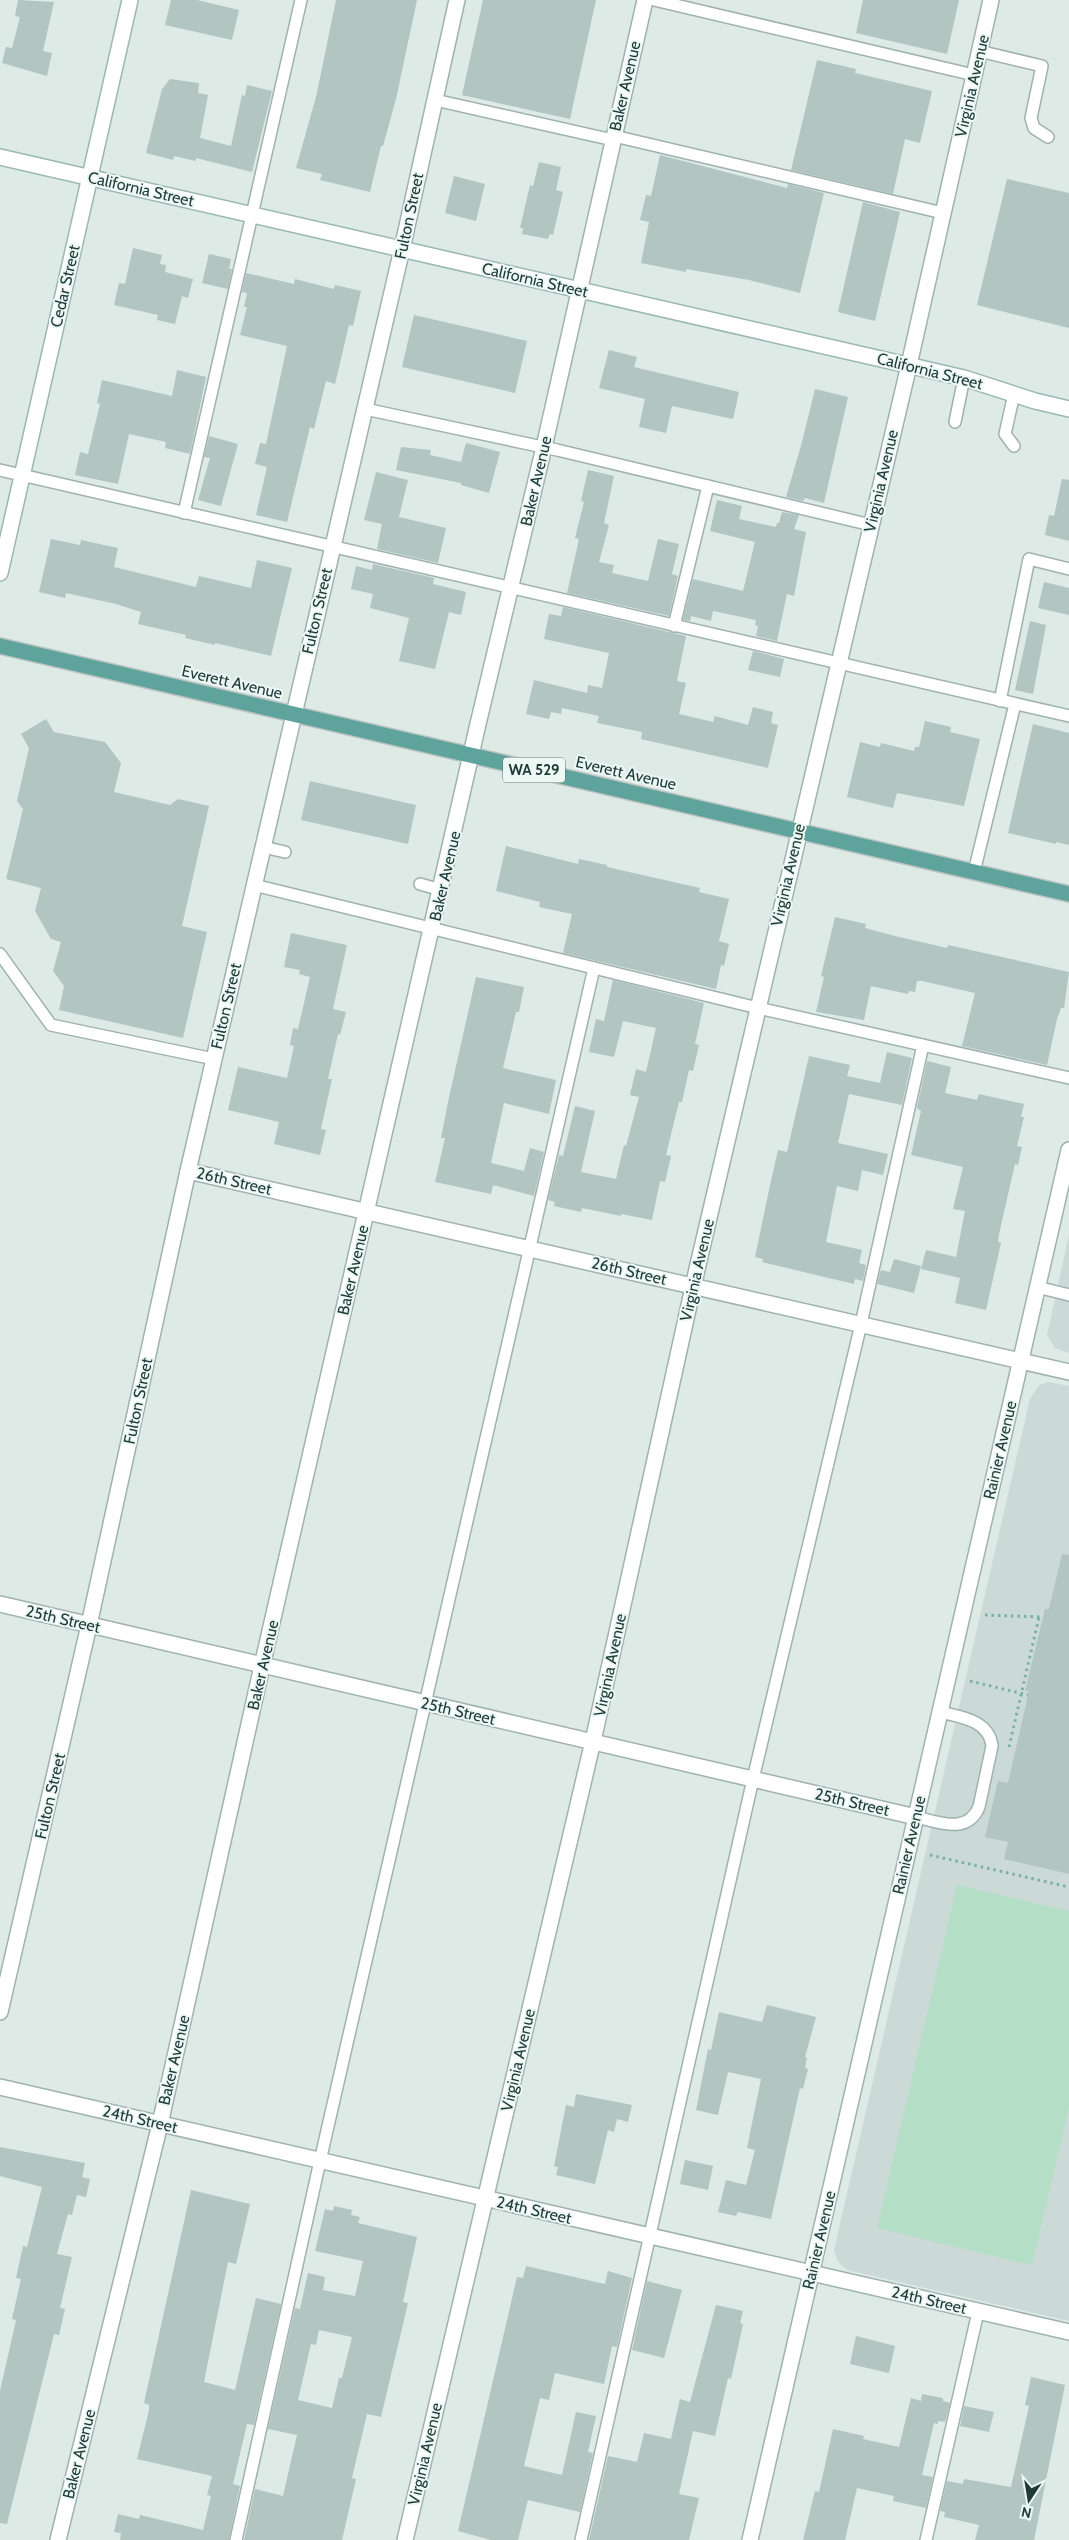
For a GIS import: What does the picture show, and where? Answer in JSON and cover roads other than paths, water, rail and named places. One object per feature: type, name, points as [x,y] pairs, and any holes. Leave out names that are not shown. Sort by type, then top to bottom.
[{"type":"main road","name":"Everett Avenue","points":[[0,646],[1069,894]]},
{"type":"street","name":"Cedar Street","points":[[0,573],[130,0]]},
{"type":"street","name":"Fulton Street","points":[[0,2012],[89,1625],[188,1170],[402,249],[456,0]]},
{"type":"street","name":"Baker Avenue","points":[[58,2540],[160,2124],[262,1666],[366,1211],[442,890],[471,756],[544,448],[645,0]]},
{"type":"street","name":"Virginia Avenue","points":[[405,2540],[593,1741],[693,1286],[909,365],[991,0]]},
{"type":"street","name":"California Street","points":[[0,157],[909,365],[964,378],[1069,409]]},
{"type":"street","name":"Rainier Avenue","points":[[750,2540],[1069,1150]]},
{"type":"street","name":"26th Street","points":[[188,1170],[1069,1372]]},
{"type":"street","name":"25th Street","points":[[0,1604],[916,1817]]},
{"type":"street","name":"24th Street","points":[[0,2087],[1069,2332]]},
{"type":"lane","points":[[184,513],[301,0]]},
{"type":"lane","points":[[654,0],[974,75]]},
{"type":"lane","points":[[979,51],[1042,66],[1031,118],[1034,128],[1048,137]]},
{"type":"lane","points":[[435,100],[614,138],[943,213]]},
{"type":"lane","points":[[955,422],[964,378]]},
{"type":"lane","points":[[1014,394],[1005,434],[1014,446]]},
{"type":"lane","points":[[365,409],[544,448],[871,525]]},
{"type":"lane","points":[[0,470],[1069,716]]},
{"type":"lane","points":[[674,626],[708,486]]},
{"type":"lane","points":[[1000,701],[1029,559],[1069,569]]},
{"type":"lane","points":[[974,872],[1015,704]]},
{"type":"lane","points":[[263,847],[285,852]]},
{"type":"lane","points":[[420,884],[442,890]]},
{"type":"lane","points":[[254,885],[758,1008],[1069,1078]]},
{"type":"lane","points":[[0,954],[51,1025],[214,1060]]},
{"type":"lane","points":[[236,2540],[320,2161],[594,968]]},
{"type":"lane","points":[[581,2540],[753,1778],[861,1324],[923,1045]]},
{"type":"lane","points":[[1037,1288],[1069,1295]]},
{"type":"lane","points":[[916,1817],[958,1825],[968,1822],[975,1816],[979,1807],[992,1746],[991,1739],[986,1729],[976,1722],[940,1712]]},
{"type":"lane","points":[[926,2540],[978,2312]]}]
